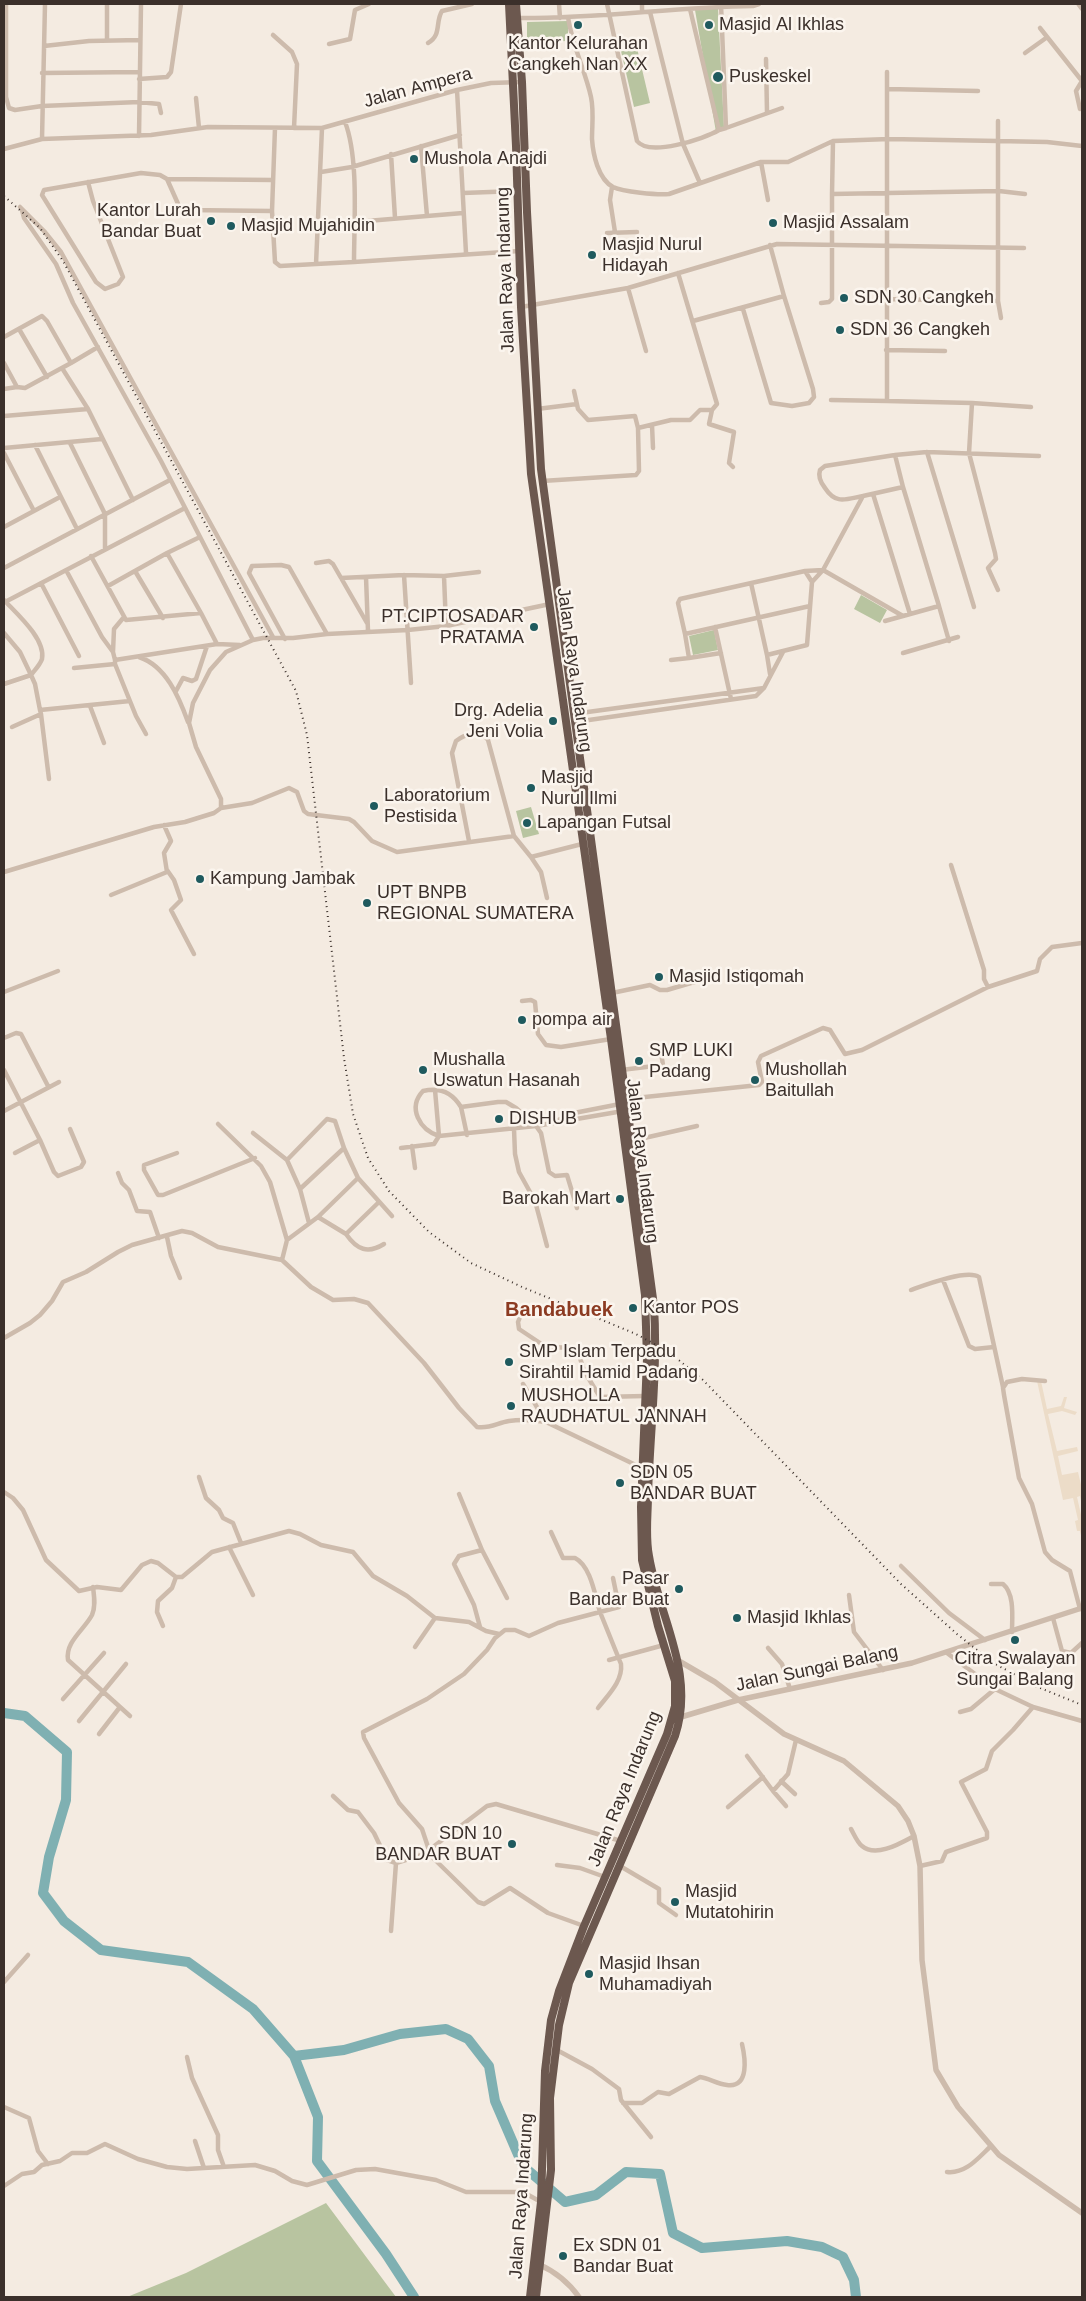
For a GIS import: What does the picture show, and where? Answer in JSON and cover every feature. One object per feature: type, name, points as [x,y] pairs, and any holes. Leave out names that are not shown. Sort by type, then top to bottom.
[{"type":"highway","name":"Jalan Raya Indarung","points":[[509,4],[518,251],[531,474],[582,844],[621,1070],[623,1105],[632,1141],[647,1329],[642,1560],[675,1681],[674,1713],[664,1742],[584,1926],[559,1991],[547,2044],[544,2097],[543,2200],[536,2297]]},
{"type":"highway","name":"Jalan Raya Indarung","points":[[516,4],[522,82],[531,306],[542,481],[612,993],[609,1003],[611,1039],[623,1105],[638,1221],[655,1328],[655,1387],[649,1466],[648,1555],[659,1602],[679,1661],[682,1679],[681,1718],[569,1983],[556,2049],[550,2098],[551,2170],[543,2200]]},
{"type":"highway","points":[[520,279],[530,278]]},
{"type":"highway","points":[[584,855],[592,853]]},
{"type":"highway","points":[[646,1387],[655,1387]]},
{"type":"highway","name":"Jalan Raya Indarung","points":[[530,2297],[538,2264]]},
{"type":"street","points":[[6,4],[5,80],[6,97],[10,109],[139,102],[159,104],[161,113]]},
{"type":"street","points":[[42,139],[45,4]]},
{"type":"street","points":[[107,4],[107,40]]},
{"type":"street","points":[[139,136],[141,4]]},
{"type":"street","points":[[140,79],[167,77],[171,72],[181,4]]},
{"type":"street","points":[[329,44],[350,39],[355,10],[369,4]]},
{"type":"street","points":[[428,42],[435,39],[437,35],[442,11],[472,4]]},
{"type":"street","points":[[560,4],[560,18]]},
{"type":"street","points":[[607,4],[637,141],[642,146],[684,144],[705,138],[719,130],[782,108]]},
{"type":"street","points":[[642,4],[642,12]]},
{"type":"street","points":[[517,18],[560,18],[650,12],[687,7],[753,6],[759,4]]},
{"type":"street","points":[[1079,4],[1082,8]]},
{"type":"street","points":[[721,5],[726,84],[726,128]]},
{"type":"street","points":[[687,7],[719,130]]},
{"type":"street","points":[[650,12],[684,144],[700,183]]},
{"type":"street","points":[[568,17],[571,35],[586,75],[592,100],[594,157],[605,179],[612,186],[662,194],[761,162],[788,162],[833,141],[889,139],[998,141],[1046,142],[1082,146]]},
{"type":"street","points":[[1040,28],[1046,38],[1082,81],[1076,91],[1080,109]]},
{"type":"street","points":[[274,35],[296,57],[298,78],[294,128]]},
{"type":"street","points":[[1025,53],[1046,38]]},
{"type":"street","points":[[44,46],[107,40],[140,40]]},
{"type":"street","points":[[766,59],[767,113]]},
{"type":"street","points":[[42,73],[140,72]]},
{"type":"street","points":[[887,72],[889,139],[887,401]]},
{"type":"street","name":"Jalan Ampera","points":[[4,149],[42,139],[139,136],[208,127],[322,128],[457,90],[491,83],[522,82]]},
{"type":"street","points":[[888,89],[978,91]]},
{"type":"street","points":[[457,90],[466,253]]},
{"type":"street","points":[[196,98],[199,128]]},
{"type":"street","points":[[998,121],[999,191],[997,246],[998,301],[1001,318]]},
{"type":"street","points":[[345,122],[351,144],[355,222],[354,262]]},
{"type":"street","points":[[275,128],[272,211],[276,264],[280,266],[518,251]]},
{"type":"street","points":[[316,264],[322,128]]},
{"type":"street","points":[[321,172],[352,167],[460,135]]},
{"type":"street","points":[[821,303],[829,302],[832,299],[833,141]]},
{"type":"street","points":[[422,146],[427,216]]},
{"type":"street","points":[[391,154],[395,218]]},
{"type":"street","points":[[761,162],[768,200]]},
{"type":"street","points":[[88,182],[93,201],[123,276],[118,284],[105,289],[96,282],[42,195],[46,189],[141,173],[160,175],[167,179],[272,180]]},
{"type":"street","points":[[167,179],[179,206],[187,210],[272,211]]},
{"type":"street","points":[[612,186],[610,200],[616,232]]},
{"type":"street","points":[[463,193],[517,191]]},
{"type":"street","points":[[832,194],[999,191],[1025,194]]},
{"type":"street","points":[[253,640],[200,536],[73,303],[56,264],[24,218],[20,207],[44,231],[60,252],[274,638]]},
{"type":"street","points":[[355,222],[463,213]]},
{"type":"street","points":[[607,233],[637,232]]},
{"type":"street","points":[[521,307],[628,288],[770,245],[887,244],[1024,248]]},
{"type":"street","points":[[743,309],[771,403],[792,406],[810,403],[814,396],[813,389],[770,245]]},
{"type":"street","points":[[678,272],[717,404],[712,410],[709,424],[732,429],[734,432],[729,463],[733,467]]},
{"type":"street","points":[[628,288],[646,352]]},
{"type":"street","points":[[693,321],[743,309],[784,296]]},
{"type":"street","points":[[887,299],[998,301]]},
{"type":"street","points":[[4,337],[37,317],[45,318],[71,363]]},
{"type":"street","points":[[19,329],[47,377]]},
{"type":"street","points":[[4,389],[30,386],[98,347]]},
{"type":"street","points":[[886,350],[944,351]]},
{"type":"street","points":[[4,362],[17,387]]},
{"type":"street","points":[[62,368],[88,409],[133,500]]},
{"type":"street","points":[[542,481],[636,476],[639,471],[636,416],[589,421],[580,412],[576,404],[574,391]]},
{"type":"street","points":[[831,400],[972,403],[1031,407]]},
{"type":"street","points":[[972,403],[969,453],[996,558],[988,568],[998,590]]},
{"type":"street","points":[[537,409],[576,404]]},
{"type":"street","points":[[4,416],[88,409]]},
{"type":"street","points":[[638,428],[671,420],[690,420],[699,410],[712,410]]},
{"type":"street","points":[[652,425],[652,448]]},
{"type":"street","points":[[4,448],[102,439]]},
{"type":"street","points":[[70,443],[105,514],[105,549]]},
{"type":"street","points":[[35,445],[76,529]]},
{"type":"street","points":[[927,452],[974,607]]},
{"type":"street","points":[[903,487],[838,500],[831,497],[822,485],[819,475],[820,470],[824,466],[927,452],[1039,456]]},
{"type":"street","points":[[4,453],[34,511]]},
{"type":"street","points":[[894,455],[949,641]]},
{"type":"street","points":[[4,568],[170,480]]},
{"type":"street","points":[[873,494],[910,614]]},
{"type":"street","points":[[812,582],[823,570],[863,496]]},
{"type":"street","points":[[4,527],[60,497]]},
{"type":"street","points":[[4,684],[31,675],[41,661],[36,639],[24,620],[4,601],[185,508]]},
{"type":"street","points":[[108,586],[200,536]]},
{"type":"street","points":[[167,553],[217,644]]},
{"type":"street","points":[[91,556],[128,621],[201,613]]},
{"type":"street","points":[[316,563],[331,562],[367,624]]},
{"type":"street","points":[[286,638],[249,573],[252,566],[281,565],[289,567],[327,634]]},
{"type":"street","points":[[66,570],[102,636],[113,652]]},
{"type":"street","points":[[689,658],[678,603],[680,599],[805,571],[823,570],[903,616]]},
{"type":"street","points":[[135,571],[163,618]]},
{"type":"street","points":[[767,656],[807,644],[812,582],[805,571]]},
{"type":"street","points":[[341,578],[404,575],[444,576],[479,572]]},
{"type":"street","points":[[404,575],[411,683]]},
{"type":"street","points":[[444,576],[446,626]]},
{"type":"street","points":[[366,577],[368,631]]},
{"type":"street","points":[[41,583],[79,656]]},
{"type":"street","points":[[751,583],[770,674]]},
{"type":"street","points":[[189,723],[193,703],[210,670],[221,656],[253,640],[446,626],[550,604]]},
{"type":"street","points":[[685,634],[810,606]]},
{"type":"street","points":[[885,621],[939,606]]},
{"type":"street","points":[[124,617],[114,629],[113,652],[130,701],[146,734]]},
{"type":"street","points":[[715,627],[731,699]]},
{"type":"street","points":[[4,633],[20,652],[31,675],[41,712],[50,780]]},
{"type":"street","points":[[903,653],[958,637]]},
{"type":"street","points":[[74,668],[217,644],[241,645]]},
{"type":"street","points":[[176,691],[183,678],[192,681],[196,679],[207,646]]},
{"type":"street","points":[[574,718],[756,696],[764,688],[783,652]]},
{"type":"street","points":[[671,660],[721,653]]},
{"type":"street","points":[[138,656],[149,661],[176,691],[196,747],[221,799],[221,808]]},
{"type":"street","points":[[574,718],[764,688]]},
{"type":"street","points":[[12,727],[41,712],[130,701]]},
{"type":"street","points":[[90,706],[104,743]]},
{"type":"street","points":[[469,841],[452,753],[456,741],[470,734],[480,734],[488,740],[514,836],[541,872],[547,898]]},
{"type":"street","points":[[4,872],[164,825],[214,813],[221,808],[252,804],[289,788],[297,792],[304,811],[308,814],[349,819],[372,841],[397,852],[414,852],[469,841],[514,836]]},
{"type":"street","points":[[164,825],[172,841],[164,853],[167,870],[174,880],[181,900],[171,910],[194,954]]},
{"type":"street","points":[[531,857],[582,844]]},
{"type":"street","points":[[951,865],[988,988]]},
{"type":"street","points":[[111,895],[166,873],[167,870]]},
{"type":"street","points":[[468,1135],[461,1107],[453,1096],[435,1090],[423,1091],[418,1096],[415,1108],[420,1123],[439,1136],[468,1135],[536,1126],[556,1121],[574,1113],[756,1086],[762,1082],[758,1062],[761,1056],[823,1028],[830,1030],[843,1051],[849,1054],[862,1050],[988,988],[1037,970],[1040,960],[1052,947],[1082,943]]},
{"type":"street","points":[[4,992],[58,972]]},
{"type":"street","points":[[612,993],[650,985],[660,990],[667,990],[701,980]]},
{"type":"street","points":[[522,1001],[531,1000],[535,1002],[538,1034],[546,1045],[561,1048],[611,1039]]},
{"type":"street","points":[[4,1038],[16,1032],[21,1034],[48,1086]]},
{"type":"street","points":[[621,1070],[662,1066],[660,1046]]},
{"type":"street","points":[[4,1073],[40,1140],[54,1172],[60,1176],[81,1167],[84,1162],[70,1129]]},
{"type":"street","points":[[4,1111],[48,1086],[59,1082]]},
{"type":"street","points":[[401,1148],[434,1144],[439,1136],[435,1090]]},
{"type":"street","points":[[461,1107],[506,1102],[516,1108],[536,1126],[543,1139],[549,1172],[553,1176],[567,1175],[577,1208]]},
{"type":"street","points":[[556,1121],[567,1121],[623,1105]]},
{"type":"street","points":[[287,1160],[327,1118],[335,1121],[344,1148],[358,1178],[392,1216]]},
{"type":"street","points":[[218,1124],[255,1158],[270,1182],[287,1240],[282,1260]]},
{"type":"street","points":[[632,1141],[697,1126]]},
{"type":"street","points":[[514,1128],[517,1164],[535,1201],[547,1246]]},
{"type":"street","points":[[253,1133],[287,1160],[300,1189],[309,1223]]},
{"type":"street","points":[[15,1153],[40,1140]]},
{"type":"street","points":[[412,1146],[415,1168]]},
{"type":"street","points":[[300,1189],[344,1148]]},
{"type":"street","points":[[177,1153],[144,1165],[144,1170],[158,1195],[163,1195],[216,1175],[255,1158]]},
{"type":"street","points":[[118,1173],[122,1184],[129,1190],[137,1211],[147,1210],[152,1214],[159,1238]]},
{"type":"street","points":[[287,1240],[318,1217],[358,1178]]},
{"type":"street","points":[[346,1234],[380,1202]]},
{"type":"street","points":[[318,1217],[346,1234],[352,1243],[363,1250],[376,1250],[384,1244]]},
{"type":"street","points":[[4,1338],[40,1315],[52,1301],[63,1282],[86,1272],[132,1245],[167,1237],[182,1231],[192,1232],[218,1247],[282,1260],[311,1287],[328,1298],[339,1301],[361,1300],[376,1309],[477,1427],[492,1427],[509,1421],[529,1420],[546,1422],[643,1468]]},
{"type":"street","points":[[167,1237],[171,1256],[180,1278]]},
{"type":"street","points":[[911,1290],[966,1275],[973,1274],[978,1277],[1003,1388],[1019,1478],[1032,1504],[1045,1552],[1052,1560],[1070,1571],[1081,1608]]},
{"type":"street","points":[[943,1280],[969,1346],[975,1349],[994,1347]]},
{"type":"street","points":[[542,1314],[530,1309],[523,1310],[518,1322],[519,1329],[546,1347],[577,1348],[580,1351],[584,1371],[600,1396],[646,1396]]},
{"type":"street","points":[[1003,1388],[1006,1382],[1016,1380],[1044,1381]]},
{"type":"street","points":[[523,1384],[546,1422]]},
{"type":"street","points":[[198,1477],[206,1498],[219,1510],[222,1518],[231,1522],[241,1544]]},
{"type":"street","points":[[4,1492],[19,1504],[37,1545],[51,1566],[77,1590],[93,1587],[121,1590],[142,1565],[151,1561],[158,1563],[176,1577]]},
{"type":"street","points":[[459,1494],[482,1550],[507,1598]]},
{"type":"street","points":[[176,1577],[184,1575],[208,1554],[289,1531],[300,1534],[321,1545],[347,1549],[356,1555],[381,1582],[407,1596],[435,1618],[469,1622],[499,1634]]},
{"type":"street","points":[[551,1532],[563,1558],[578,1559],[585,1570],[621,1667],[620,1676],[598,1708]]},
{"type":"street","points":[[229,1547],[253,1595]]},
{"type":"street","points":[[480,1627],[474,1605],[454,1564],[459,1556],[482,1550]]},
{"type":"street","points":[[902,1566],[949,1613],[986,1640]]},
{"type":"street","points":[[163,1626],[158,1612],[158,1602],[172,1588],[176,1577]]},
{"type":"street","points":[[584,1926],[548,1913],[510,1888],[484,1904],[481,1903],[428,1851],[422,1829],[399,1803],[364,1738],[363,1732],[427,1699],[464,1674],[499,1634],[505,1630],[512,1629],[529,1636],[558,1623],[619,1607],[613,1578]]},
{"type":"street","points":[[991,1584],[1003,1584],[1007,1588],[1012,1609],[1012,1632]]},
{"type":"street","points":[[93,1587],[94,1602],[92,1614],[74,1639],[67,1654],[69,1662],[130,1716]]},
{"type":"street","points":[[849,1595],[854,1632],[883,1670]]},
{"type":"street","name":"Jalan Sungai Balang","points":[[681,1718],[738,1700],[883,1670],[959,1650],[1081,1608]]},
{"type":"street","points":[[415,1647],[435,1618]]},
{"type":"street","points":[[1053,1618],[1062,1651],[1071,1653],[1082,1643]]},
{"type":"street","points":[[609,1660],[664,1645]]},
{"type":"street","points":[[768,1648],[782,1664],[790,1689]]},
{"type":"street","points":[[63,1699],[104,1653]]},
{"type":"street","points":[[947,1653],[995,1689],[1033,1708],[1082,1721]]},
{"type":"street","points":[[679,1661],[716,1682],[784,1734],[844,1761],[890,1798],[908,1821],[914,1836],[920,1866],[922,1960],[936,2070],[958,2107],[991,2146],[1017,2170],[1082,2214]]},
{"type":"street","points":[[79,1721],[126,1664]]},
{"type":"street","points":[[960,1712],[971,1709],[995,1689]]},
{"type":"street","points":[[98,1734],[120,1707]]},
{"type":"street","points":[[920,1866],[942,1861],[946,1852],[988,1838],[961,1782],[987,1767],[992,1750],[1024,1720],[1033,1708]]},
{"type":"street","points":[[773,1791],[790,1770],[796,1740]]},
{"type":"street","points":[[747,1756],[786,1806]]},
{"type":"street","points":[[728,1806],[763,1777]]},
{"type":"street","points":[[781,1781],[795,1794]]},
{"type":"street","points":[[333,1796],[348,1810],[358,1812],[378,1840],[387,1860],[396,1863],[428,1851],[487,1806],[496,1804],[621,1841]]},
{"type":"street","points":[[850,1829],[862,1846],[871,1850],[892,1847],[914,1836]]},
{"type":"street","points":[[392,1932],[396,1863]]},
{"type":"street","points":[[557,1865],[580,1868],[605,1877]]},
{"type":"street","points":[[620,1866],[659,1889],[659,1903],[676,1915]]},
{"type":"street","points":[[4,1982],[28,1955]]},
{"type":"street","points":[[547,2044],[597,2072],[619,2089],[623,2103],[651,2137]]},
{"type":"street","points":[[623,2103],[642,2103],[658,2092],[670,2094],[700,2076],[727,2085],[735,2084],[742,2078],[745,2069],[742,2044]]},
{"type":"street","points":[[187,2057],[192,2078],[218,2135],[218,2150],[224,2166]]},
{"type":"street","points":[[4,2107],[29,2118],[38,2151],[48,2164]]},
{"type":"street","points":[[195,2141],[204,2168]]},
{"type":"street","points":[[4,2186],[22,2174],[34,2172],[42,2166],[72,2153],[87,2152],[105,2144],[134,2157],[167,2168],[255,2165],[274,2171],[292,2181],[307,2185],[356,2170],[376,2169],[436,2180],[466,2192],[508,2190],[523,2192],[543,2200]]},
{"type":"street","points":[[947,2172],[954,2173],[965,2169],[991,2146]]},
{"type":"street","points":[[538,2264],[570,2285],[579,2297]]},
{"type":"green space","points":[[718,8],[724,127],[716,132],[695,10]]},
{"type":"green space","points":[[568,21],[568,41],[527,42],[527,22]]},
{"type":"green space","points":[[637,48],[650,103],[634,107],[621,51]]},
{"type":"green space","points":[[861,595],[887,610],[880,623],[854,609]]},
{"type":"green space","points":[[714,630],[718,650],[693,655],[689,636]]},
{"type":"green space","name":"Lapangan Futsal","points":[[531,807],[539,834],[523,838],[516,811]]},
{"type":"green space","points":[[326,2203],[396,2297],[127,2297],[186,2273]]},
{"type":"shaded area","points":[[1037,1381],[1041,1381],[1047,1409],[1061,1406],[1064,1397],[1067,1397],[1064,1408],[1077,1412],[1075,1415],[1062,1411],[1048,1414],[1057,1451],[1077,1447],[1078,1451],[1058,1456],[1062,1475],[1078,1472],[1082,1489],[1082,1506],[1080,1496],[1077,1497],[1082,1519],[1082,1540],[1080,1531],[1077,1531],[1075,1521],[1078,1520],[1073,1498],[1063,1500]]},
{"type":"waterway","points":[[4,1713],[25,1716],[67,1752],[66,1800],[49,1857],[43,1893],[64,1921],[101,1950],[188,1962],[253,2009],[294,2056],[318,2117],[317,2161],[386,2254],[414,2297]]},
{"type":"waterway","points":[[294,2056],[344,2050],[400,2034],[446,2029],[468,2039],[489,2066],[495,2101],[523,2166],[565,2202],[596,2195],[626,2172],[660,2174],[673,2233],[702,2248],[787,2241],[822,2247],[843,2257],[854,2280],[856,2297]]},
{"type":"railway","points":[[4,196],[40,228],[63,261],[296,691],[307,735],[344,1058],[353,1114],[368,1158],[389,1191],[429,1232],[471,1263],[522,1287],[636,1334],[669,1352],[703,1380],[901,1584],[957,1634],[992,1662],[1033,1685],[1082,1705]]},
{"type":"place","name":"Kantor Kelurahan Cangkeh Nan XX","points":[[578,25]]},
{"type":"place","name":"Masjid Al Ikhlas","points":[[709,25]]},
{"type":"place","name":"Puskeskel","points":[[718,77]]},
{"type":"place","name":"Mushola Anajdi","points":[[414,159]]},
{"type":"place","name":"Kantor Lurah Bandar Buat","points":[[211,221]]},
{"type":"place","name":"Masjid Assalam","points":[[773,223]]},
{"type":"place","name":"Masjid Mujahidin","points":[[231,226]]},
{"type":"place","name":"Masjid Nurul Hidayah","points":[[592,255]]},
{"type":"place","name":"SDN 30 Cangkeh","points":[[844,298]]},
{"type":"place","name":"SDN 36 Cangkeh","points":[[840,330]]},
{"type":"place","name":"PT.CIPTOSADAR PRATAMA","points":[[534,627]]},
{"type":"place","name":"Drg. Adelia Jeni Volia","points":[[553,721]]},
{"type":"place","name":"Masjid Nurul Ilmi","points":[[531,788]]},
{"type":"place","name":"Laboratorium Pestisida","points":[[374,806]]},
{"type":"place","name":"Lapangan Futsal","points":[[527,823]]},
{"type":"place","name":"Kampung Jambak","points":[[200,879]]},
{"type":"place","name":"UPT BNPB REGIONAL SUMATERA","points":[[367,903]]},
{"type":"place","name":"Masjid Istiqomah","points":[[659,977]]},
{"type":"place","name":"pompa air","points":[[522,1020]]},
{"type":"place","name":"SMP LUKI Padang","points":[[639,1061]]},
{"type":"place","name":"Mushalla Uswatun Hasanah","points":[[423,1070]]},
{"type":"place","name":"Mushollah Baitullah","points":[[755,1080]]},
{"type":"place","name":"DISHUB","points":[[499,1119]]},
{"type":"place","name":"Barokah Mart","points":[[620,1199]]},
{"type":"place","name":"Kantor POS","points":[[633,1308]]},
{"type":"place","name":"SMP Islam Terpadu Sirahtil Hamid Padang","points":[[509,1362]]},
{"type":"place","name":"MUSHOLLA RAUDHATUL JANNAH","points":[[511,1406]]},
{"type":"place","name":"SDN 05 BANDAR BUAT","points":[[620,1483]]},
{"type":"place","name":"Pasar Bandar Buat","points":[[679,1589]]},
{"type":"place","name":"Masjid Ikhlas","points":[[737,1618]]},
{"type":"place","name":"Citra Swalayan Sungai Balang","points":[[1015,1640]]},
{"type":"place","name":"SDN 10 BANDAR BUAT","points":[[512,1844]]},
{"type":"place","name":"Masjid Mutatohirin","points":[[675,1902]]},
{"type":"place","name":"Masjid Ihsan Muhamadiyah","points":[[589,1974]]},
{"type":"place","name":"Ex SDN 01 Bandar Buat","points":[[563,2256]]},
{"type":"district","name":"Bandabuek","points":[[559,1310]]}]
